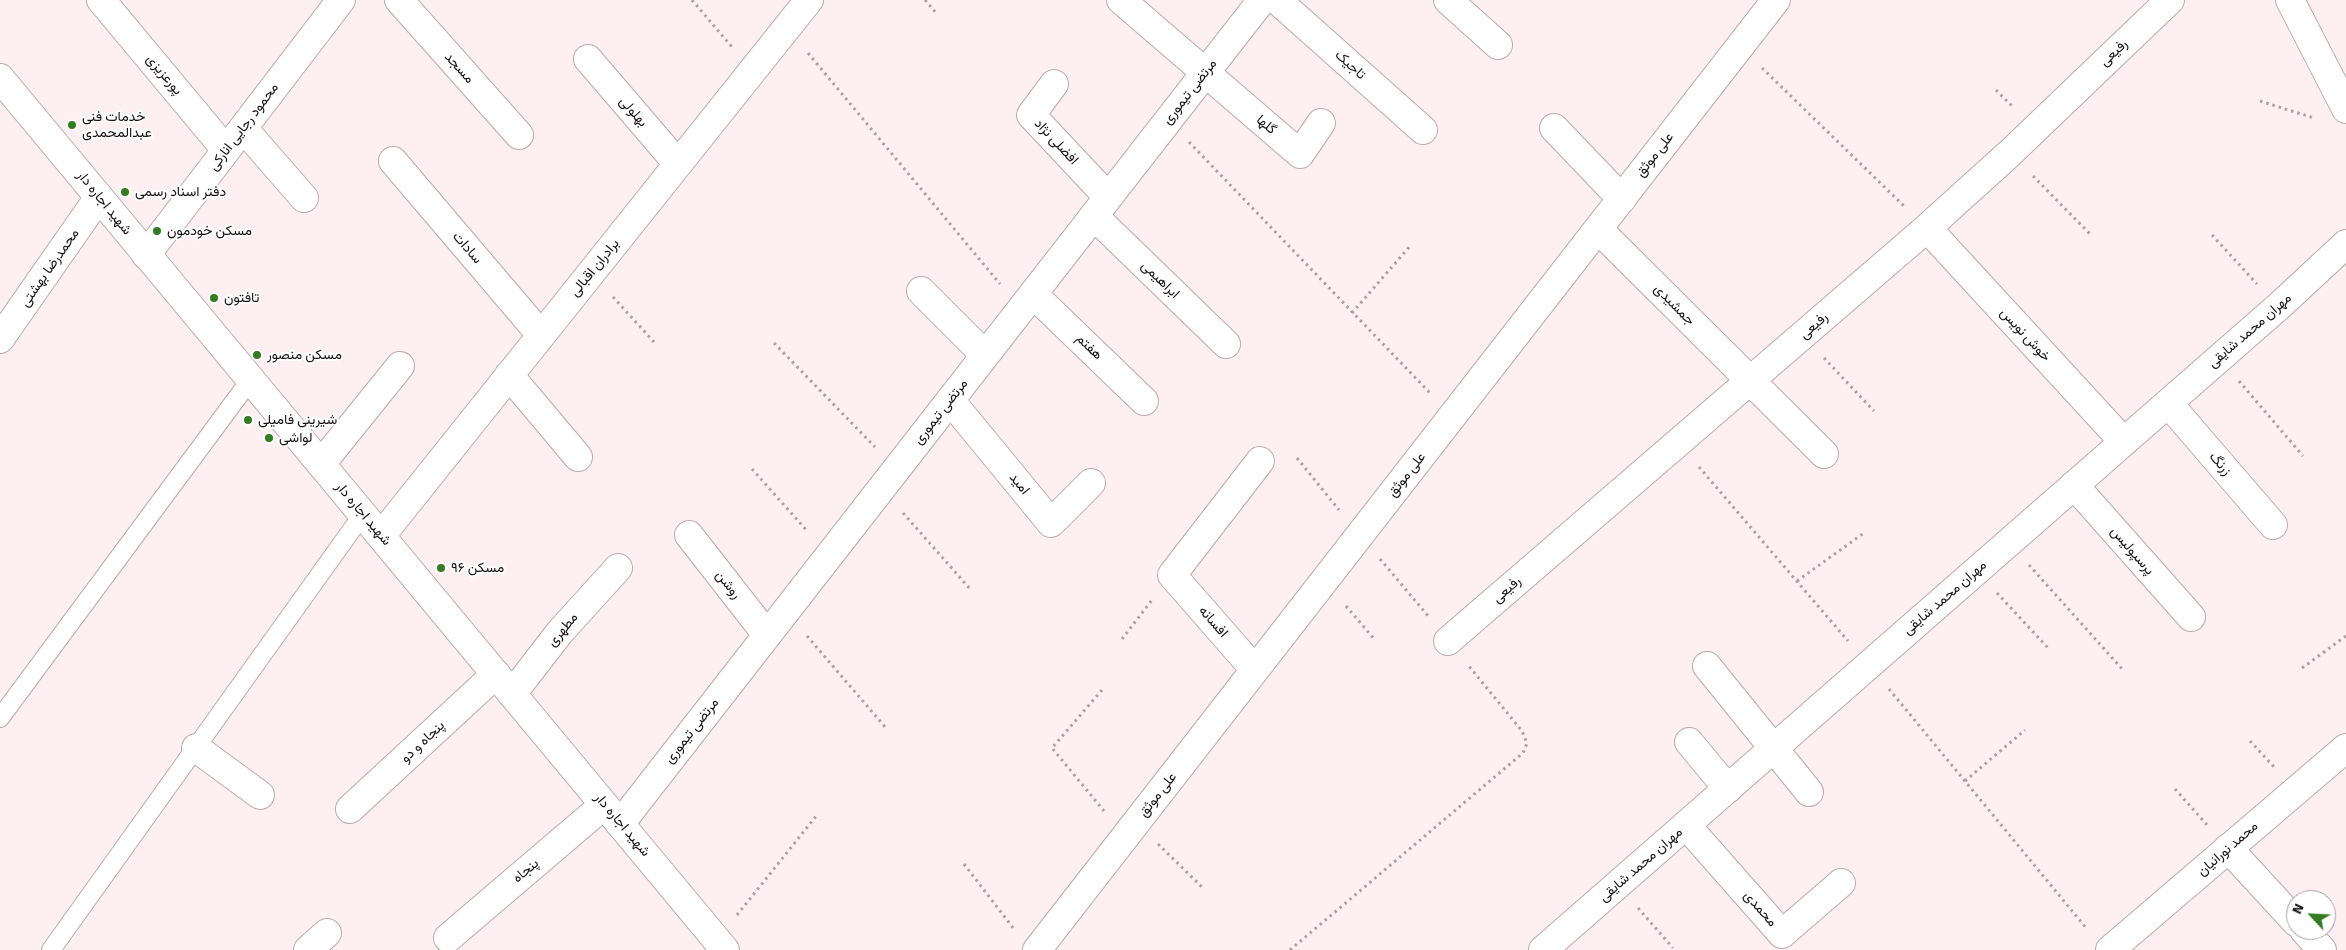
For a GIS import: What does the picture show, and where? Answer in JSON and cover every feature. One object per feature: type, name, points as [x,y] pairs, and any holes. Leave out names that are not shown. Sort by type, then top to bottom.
[{"type":"street","name":"پورعزیزی","points":[[101,0],[226,150]]},
{"type":"street","name":"محمود رجایی انارکی","points":[[146,255],[341,0]]},
{"type":"street","name":"مسجد","points":[[399,0],[519,135]]},
{"type":"street","name":"برادران اقبالی","points":[[381,536],[809,0]]},
{"type":"street","points":[[1121,0],[1205,73]]},
{"type":"street","name":"مرتضی تیموری","points":[[612,814],[767,635],[1262,0]]},
{"type":"street","name":"تاجیک","points":[[1277,0],[1423,130]]},
{"type":"street","points":[[1448,0],[1498,45]]},
{"type":"street","name":"علی موثق","points":[[1028,943],[1131,830],[1776,0]]},
{"type":"street","name":"رفیعی","points":[[1448,640],[1927,228],[2010,153],[2170,0]]},
{"type":"street","points":[[2290,0],[2346,108]]},
{"type":"street","name":"بهلولی","points":[[588,59],[678,164]]},
{"type":"street","name":"گلها","points":[[1205,73],[1300,154],[1320,123]]},
{"type":"street","name":"شهید اجاره دار","points":[[0,78],[721,945]]},
{"type":"street","name":"افضلی نژاد","points":[[1054,84],[1031,115],[1101,207]]},
{"type":"street","points":[[243,128],[304,198]]},
{"type":"street","points":[[1554,128],[1622,199]]},
{"type":"street","name":"سادات","points":[[392,161],[541,335]]},
{"type":"street","name":"محمدرضا بهشتی","points":[[0,338],[99,197]]},
{"type":"street","name":"ابراهیمی","points":[[1101,207],[1226,344]]},
{"type":"street","name":"خوش نویس","points":[[1927,228],[2124,442]]},
{"type":"street","name":"جمشیدی","points":[[1598,229],[1824,454]]},
{"type":"street","name":"مهران محمد شایقی","points":[[1553,947],[1618,885],[2278,307],[2346,244]]},
{"type":"street","points":[[921,291],[985,355]]},
{"type":"street","name":"هفتم","points":[[1027,302],[1144,401]]},
{"type":"street","points":[[321,464],[400,366]]},
{"type":"street","points":[[510,376],[578,457]]},
{"type":"street","name":"امید","points":[[950,400],[1051,523],[1092,482]]},
{"type":"street","name":"زرنگ","points":[[2168,403],[2273,525]]},
{"type":"street","points":[[1172,575],[1260,462]]},
{"type":"street","name":"پرسپولیس","points":[[2074,485],[2191,618]]},
{"type":"street","name":"روشن","points":[[689,535],[767,635]]},
{"type":"street","name":"مطهری","points":[[504,684],[560,632],[618,568]]},
{"type":"street","name":"افسانه","points":[[1172,575],[1255,670]]},
{"type":"street","points":[[1706,666],[1809,792]]},
{"type":"street","name":"پنجاه و دو","points":[[350,809],[504,684]]},
{"type":"street","points":[[1689,742],[1728,789]]},
{"type":"street","points":[[196,748],[260,795]]},
{"type":"street","name":"محمد نورانیان","points":[[2101,942],[2228,848],[2346,748]]},
{"type":"street","name":"پنجاه","points":[[448,938],[612,814]]},
{"type":"street","name":"محمدی","points":[[1686,825],[1782,934],[1841,882]]},
{"type":"street","points":[[2228,848],[2286,911]]},
{"type":"street","points":[[2313,940],[2322,950]]},
{"type":"lane","points":[[0,718],[251,379]]},
{"type":"lane","points":[[51,950],[363,514]]},
{"type":"path","points":[[692,0],[752,71]]},
{"type":"path","points":[[925,0],[936,14]]},
{"type":"path","points":[[787,27],[1027,302]]},
{"type":"path","points":[[1740,46],[1927,228]]},
{"type":"path","points":[[2260,101],[2320,120]]},
{"type":"path","points":[[1168,120],[1452,417]]},
{"type":"path","points":[[2010,153],[2092,236]]},
{"type":"path","points":[[2212,235],[2278,307]]},
{"type":"path","points":[[1352,313],[1411,245]]},
{"type":"path","points":[[590,273],[654,342]]},
{"type":"path","points":[[1802,336],[1874,411]]},
{"type":"path","points":[[774,343],[889,479],[971,590]]},
{"type":"path","points":[[2219,358],[2303,456]]},
{"type":"path","points":[[1678,442],[1869,664],[2101,942]]},
{"type":"path","points":[[1290,950],[1523,753],[1527,743],[1522,731],[1297,458]]},
{"type":"path","points":[[752,469],[829,556]]},
{"type":"path","points":[[1797,581],[1864,533]]},
{"type":"path","points":[[2009,543],[2123,670]]},
{"type":"path","points":[[1976,571],[2049,649]]},
{"type":"path","points":[[1122,639],[1172,575]]},
{"type":"path","points":[[1325,580],[1375,640]]},
{"type":"path","points":[[786,611],[886,728]]},
{"type":"path","points":[[2302,668],[2346,636]]},
{"type":"path","points":[[1102,690],[1052,748],[1131,830],[1204,889]]},
{"type":"path","points":[[1965,781],[2025,730]]},
{"type":"path","points":[[2176,789],[2228,848]]},
{"type":"path","points":[[721,945],[817,815]]},
{"type":"path","points":[[964,864],[1028,943]]},
{"type":"path","points":[[1618,885],[1673,948]]},
{"type":"place","name":"خدمات فنی عبدالمحمدی","points":[[72,125]]},
{"type":"place","name":"دفتر اسناد رسمی","points":[[125,192]]},
{"type":"place","name":"مسکن خودمون","points":[[157,231]]},
{"type":"place","name":"تافتون","points":[[214,298]]},
{"type":"place","name":"مسکن منصور","points":[[257,355]]},
{"type":"place","name":"شیرینی فامیلی","points":[[248,420]]},
{"type":"place","name":"لواشی","points":[[269,438]]},
{"type":"place","name":"مسکن ۹۶","points":[[441,568]]}]
